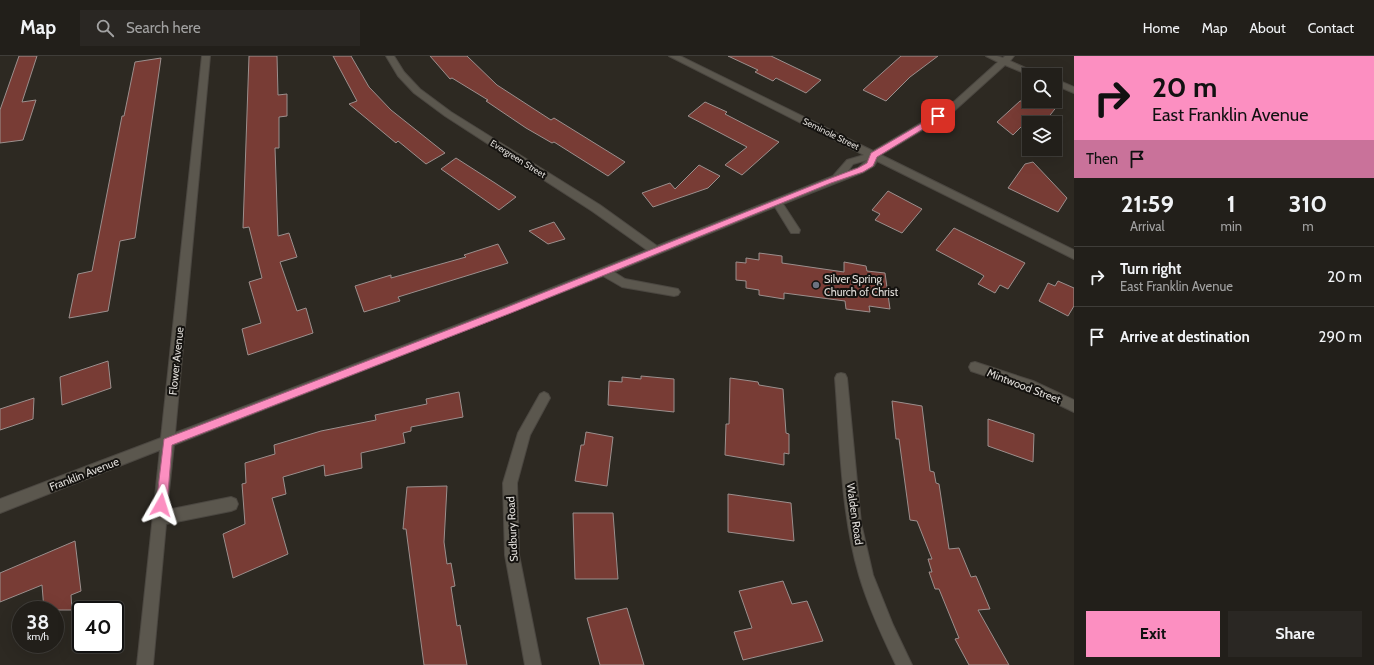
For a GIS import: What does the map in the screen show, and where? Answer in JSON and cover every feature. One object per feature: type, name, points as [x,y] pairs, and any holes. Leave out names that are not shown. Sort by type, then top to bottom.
[{"type":"street","name":"Flower Avenue","points":[[145,665],[206,56]]},
{"type":"street","name":"Evergreen Street","points":[[390,56],[401,74],[417,91],[448,114],[596,208],[656,251]]},
{"type":"street","name":"Seminole Street","points":[[673,56],[1074,255]]},
{"type":"street","points":[[990,56],[1008,59],[1025,68]]},
{"type":"street","name":"Franklin Avenue","points":[[0,506],[605,272],[777,202],[861,170],[871,164],[874,155],[951,109],[1008,59]]},
{"type":"street","points":[[1062,85],[1074,90]]},
{"type":"street","points":[[777,202],[795,230]]},
{"type":"street","points":[[605,272],[622,283],[674,292]]},
{"type":"street","name":"Mintwood Street","points":[[975,367],[1029,385],[1074,406]]},
{"type":"street","name":"Walden Road","points":[[841,378],[854,523],[866,575],[887,629],[904,665]]},
{"type":"street","name":"Sudbury Road","points":[[534,665],[512,555],[510,483],[524,433],[544,398]]},
{"type":"street","points":[[160,518],[231,504]]},
{"type":"building","points":[[19,56],[37,56],[22,102],[36,100],[23,140],[0,143],[0,110]]},
{"type":"building","points":[[249,56],[277,56],[278,95],[287,94],[287,116],[279,117],[279,148],[275,148],[278,236],[289,233],[297,257],[280,262],[297,311],[306,308],[313,333],[248,355],[242,329],[261,323],[249,282],[262,278],[249,227],[243,228]]},
{"type":"building","points":[[333,56],[351,56],[369,87],[391,110],[445,153],[426,164],[398,141],[396,143],[349,104],[357,101]]},
{"type":"building","points":[[430,56],[467,56],[497,85],[551,120],[554,118],[625,162],[608,176],[554,142],[552,143],[526,128],[486,101],[488,100],[452,78],[450,79]]},
{"type":"building","points":[[728,56],[771,56],[821,80],[806,93],[776,78],[773,81],[755,72],[758,70]]},
{"type":"building","points":[[901,56],[938,56],[910,77],[886,101],[863,90]]},
{"type":"building","points":[[161,58],[135,238],[120,241],[108,311],[69,318],[78,274],[92,271],[122,116],[124,116],[135,62]]},
{"type":"building","points":[[1020,101],[1022,101],[1022,108],[1056,108],[1049,116],[1022,116],[1022,126],[1013,135],[997,122]]},
{"type":"building","points":[[705,102],[727,112],[725,114],[779,142],[742,175],[725,165],[747,147],[688,116]]},
{"type":"building","points":[[456,158],[516,197],[499,210],[441,169]]},
{"type":"building","points":[[1033,162],[1067,198],[1058,212],[1008,188],[1025,164]]},
{"type":"building","points":[[699,165],[720,176],[708,188],[653,207],[642,193],[670,183],[675,189]]},
{"type":"building","points":[[888,191],[922,209],[902,233],[875,220],[880,214],[872,210]]},
{"type":"building","points":[[554,222],[565,239],[548,244],[529,231]]},
{"type":"building","points":[[954,228],[1025,263],[1008,289],[1000,285],[995,293],[978,284],[984,276],[936,250]]},
{"type":"building","points":[[498,244],[508,263],[398,297],[400,301],[364,312],[355,286],[391,275],[391,278],[466,257],[464,255]]},
{"type":"building","name":"Silver Spring Church of Christ","points":[[759,253],[782,256],[782,263],[844,272],[844,262],[866,266],[867,271],[885,273],[890,309],[869,306],[870,312],[846,309],[845,301],[784,293],[784,299],[759,295],[759,290],[746,288],[746,281],[736,280],[736,262],[746,263],[746,258],[759,260]]},
{"type":"building","points":[[1058,281],[1074,288],[1074,306],[1068,316],[1039,301],[1048,283],[1055,286]]},
{"type":"building","points":[[108,361],[111,388],[62,405],[60,377]]},
{"type":"building","points":[[641,376],[674,379],[674,412],[608,405],[609,381],[622,382],[622,377],[641,379]]},
{"type":"building","points":[[730,378],[758,382],[759,385],[783,389],[786,433],[789,434],[789,454],[784,453],[784,465],[725,455],[726,424],[729,424]]},
{"type":"building","points":[[459,392],[463,417],[411,427],[411,431],[403,433],[405,443],[361,453],[362,468],[325,476],[324,465],[283,477],[286,494],[272,498],[288,554],[233,578],[223,534],[245,524],[242,484],[246,483],[245,463],[275,454],[274,445],[321,431],[376,420],[375,415],[427,404],[426,399]]},
{"type":"building","points":[[34,398],[33,419],[0,430],[0,409]]},
{"type":"building","points":[[892,401],[922,406],[930,471],[934,472],[936,483],[939,484],[949,549],[959,548],[971,577],[976,576],[990,609],[978,610],[1009,665],[969,665],[955,639],[959,638],[939,589],[935,589],[929,572],[932,572],[928,559],[932,559],[917,521],[910,520],[899,439],[896,439]]},
{"type":"building","points":[[988,419],[1034,434],[1033,462],[988,446]]},
{"type":"building","points":[[586,432],[613,437],[607,486],[575,481],[581,445],[584,445]]},
{"type":"building","points":[[447,486],[444,542],[447,564],[451,563],[455,586],[451,587],[457,626],[460,625],[467,665],[424,665],[406,529],[403,529],[407,487]]},
{"type":"building","points":[[728,494],[791,503],[794,541],[728,532]]},
{"type":"building","points":[[573,513],[613,513],[618,579],[575,579]]},
{"type":"building","points":[[75,541],[81,591],[71,595],[72,610],[64,610],[64,601],[43,601],[42,585],[0,602],[0,573]]},
{"type":"building","points":[[783,581],[792,604],[807,601],[823,641],[743,660],[734,632],[752,628],[739,591]]},
{"type":"building","points":[[627,608],[644,665],[600,665],[587,618]]},
{"type":"place","name":"Silver Spring Church of Christ","points":[[816,285]]},
{"type":"route","points":[[161,505],[168,442],[508,310],[861,170],[871,164],[874,155],[938,116]]}]
